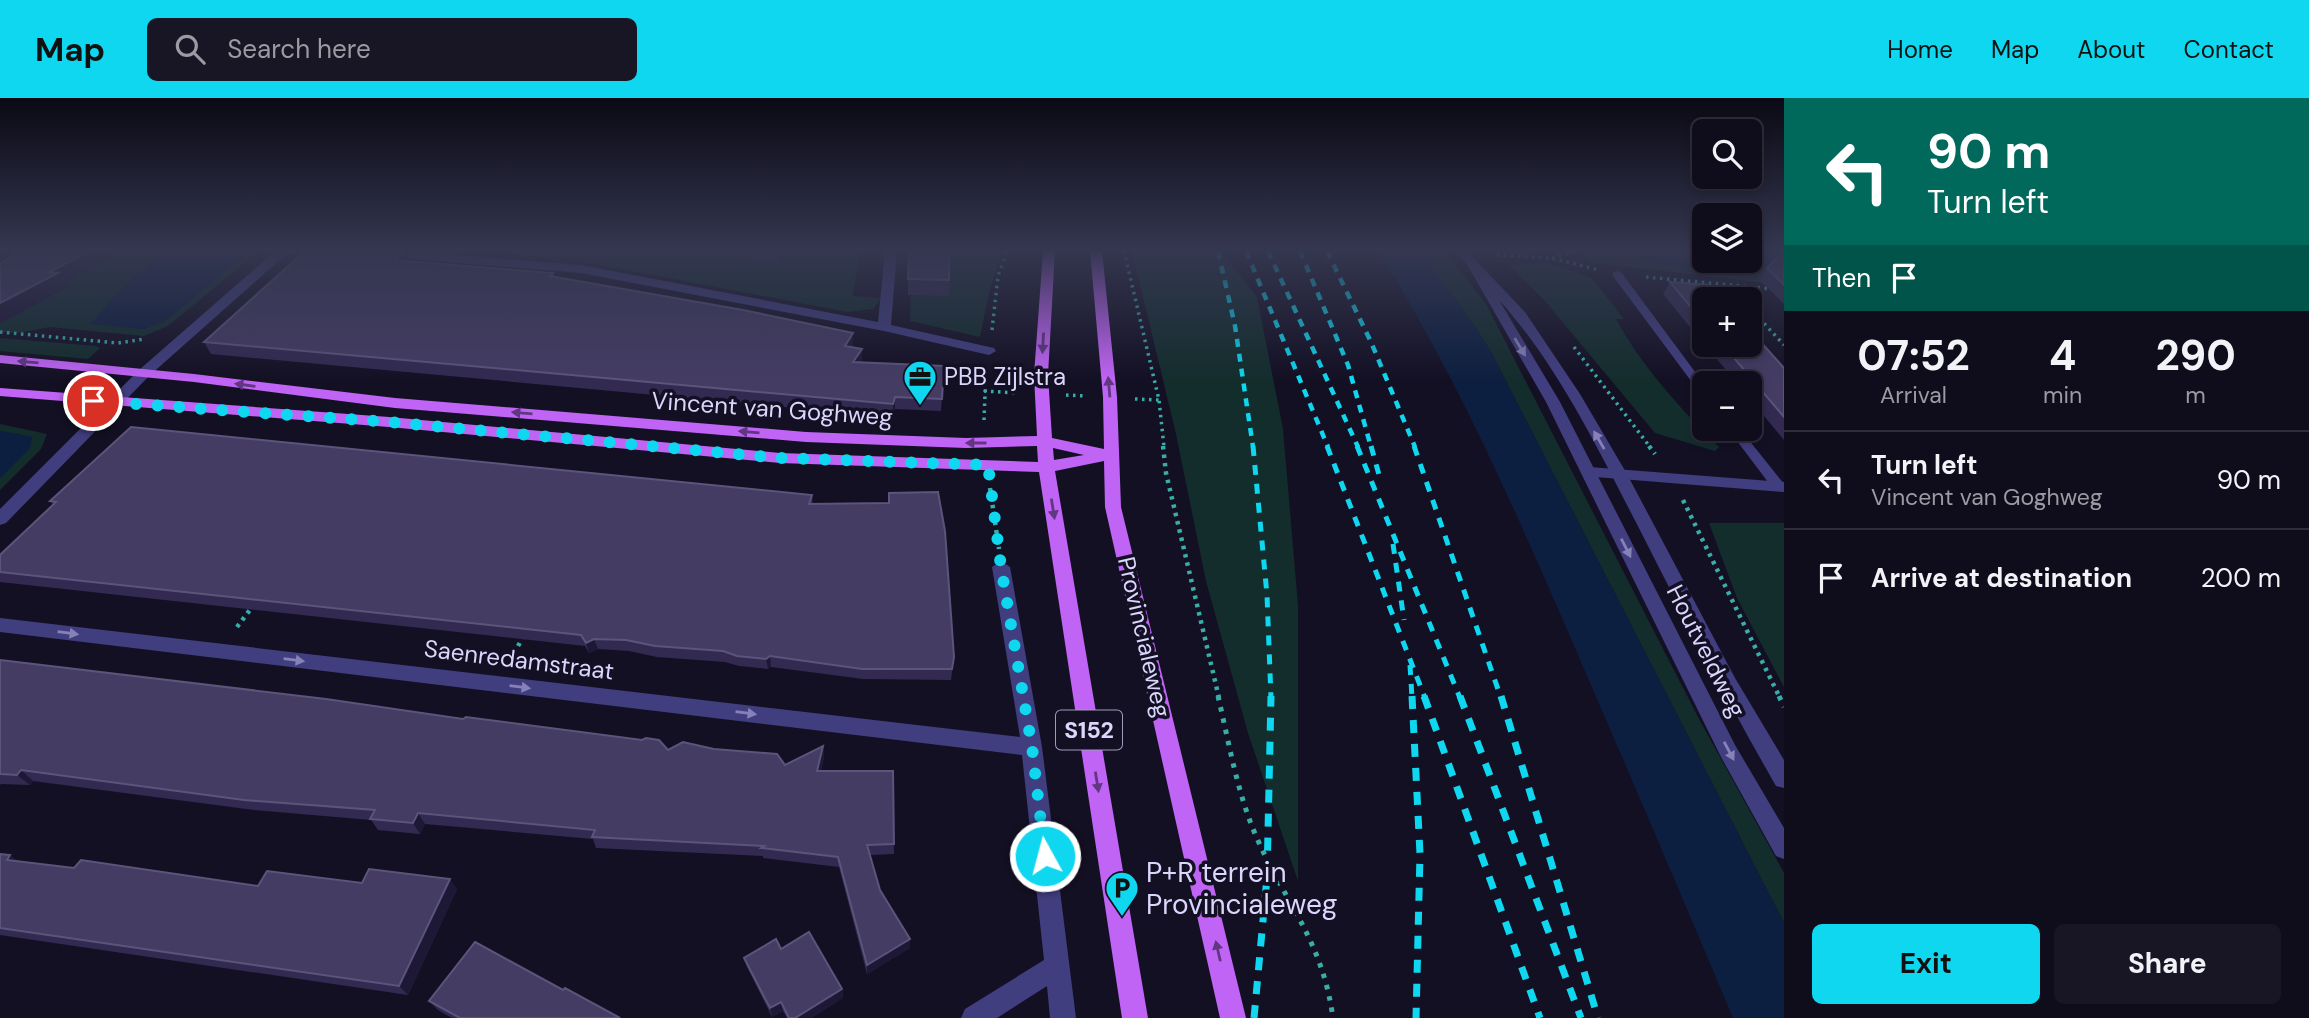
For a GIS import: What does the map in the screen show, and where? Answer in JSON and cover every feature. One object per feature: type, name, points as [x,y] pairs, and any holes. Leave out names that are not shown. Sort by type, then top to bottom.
[{"type":"main road","name":"S152","points":[[1047,294],[1041,394],[1046,467],[1135,1018]]},
{"type":"main road","name":"Provincialeweg","points":[[1100,294],[1110,397],[1113,507],[1233,1018]]},
{"type":"main road","name":"Vincent van Goghweg","points":[[0,359],[395,402],[806,437],[966,443],[1044,441],[1111,456]]},
{"type":"main road","name":"Vincent van Goghweg","points":[[0,392],[114,403],[389,422],[780,458],[1046,467],[1111,456]]},
{"type":"street","points":[[0,519],[144,373],[234,294]]},
{"type":"street","points":[[711,294],[884,327],[989,351]]},
{"type":"street","points":[[884,327],[887,294]]},
{"type":"street","name":"Houtveldweg","points":[[1489,294],[1553,402],[1728,751],[1784,849]]},
{"type":"street","name":"Houtveldweg","points":[[1499,294],[1520,315],[1573,394],[1619,474],[1728,684],[1784,779]]},
{"type":"street","points":[[1589,472],[1782,487]]},
{"type":"street","points":[[1001,567],[1032,747],[1063,1018]]},
{"type":"street","name":"Saenredamstraat","points":[[0,625],[1032,747]]},
{"type":"street","points":[[974,1018],[1058,965]]},
{"type":"lane","points":[[1632,294],[1692,375]]},
{"type":"lane","points":[[1744,441],[1782,487]]},
{"type":"path","points":[[1134,294],[1159,400],[1166,473],[1245,810],[1267,860],[1312,934],[1328,984],[1333,1018]]},
{"type":"path","points":[[1762,321],[1784,345]]},
{"type":"path","points":[[0,332],[118,343]]},
{"type":"path","points":[[984,391],[1159,400]]},
{"type":"path","points":[[988,465],[1001,567]]},
{"type":"path","points":[[218,650],[260,597]]},
{"type":"path","points":[[498,684],[528,626]]},
{"type":"green space","points":[[6,294],[118,294],[92,323],[143,329],[165,321],[197,294],[207,294],[168,326],[144,336],[50,327],[18,333],[0,332],[0,298]]},
{"type":"green space","points":[[752,294],[853,294],[881,298],[873,309],[847,312]]},
{"type":"green space","points":[[911,294],[989,294],[980,337],[910,321]]},
{"type":"green space","points":[[1142,294],[1255,294],[1283,429],[1298,606],[1298,881],[1248,733],[1206,581],[1176,434]]},
{"type":"green space","points":[[1452,294],[1478,294],[1486,304],[1699,719],[1784,873],[1784,923],[1491,352]]},
{"type":"green space","points":[[1538,294],[1604,294],[1624,319],[1616,319],[1638,354],[1692,419],[1692,441],[1713,441],[1719,447],[1715,451],[1655,433]]},
{"type":"green space","points":[[0,338],[100,348],[88,359],[0,351]]},
{"type":"green space","points":[[0,424],[47,434],[41,449],[0,490],[0,478],[29,448],[32,437],[0,431]]},
{"type":"green space","points":[[1709,523],[1784,523],[1784,687],[1737,598]]},
{"type":"water","points":[[116,294],[197,294],[165,321],[143,329],[91,324]]},
{"type":"water","points":[[1404,294],[1452,294],[1491,352],[1784,923],[1784,1018],[1733,1018],[1504,487],[1457,390]]},
{"type":"water","points":[[0,431],[32,437],[30,448],[0,478]]},
{"type":"building","points":[[0,294],[18,294],[0,303]]},
{"type":"building","points":[[257,294],[652,294],[853,333],[845,346],[862,349],[853,362],[944,366],[942,399],[895,397],[893,404],[204,342]]},
{"type":"building","points":[[1680,294],[1692,294],[1692,309]]},
{"type":"building","points":[[1762,343],[1784,368],[1784,417],[1762,391],[1762,371],[1745,371],[1733,357],[1762,357]]},
{"type":"building","points":[[131,427],[812,495],[809,504],[889,503],[889,493],[938,492],[945,531],[954,657],[952,669],[862,669],[770,656],[766,659],[737,656],[723,651],[655,646],[626,640],[594,639],[586,643],[581,635],[0,572],[0,555],[56,502],[50,501]]},
{"type":"building","points":[[0,660],[326,699],[463,719],[466,717],[642,740],[646,738],[659,740],[668,750],[683,742],[714,749],[777,754],[785,765],[823,746],[817,771],[893,771],[894,844],[867,845],[880,890],[910,939],[867,965],[838,857],[761,848],[764,846],[592,837],[595,830],[418,813],[413,823],[370,819],[375,810],[244,800],[21,770],[17,775],[0,774]]},
{"type":"building","points":[[0,854],[10,855],[7,860],[74,868],[81,860],[258,886],[267,871],[362,883],[369,869],[450,879],[399,986],[0,928]]},
{"type":"building","points":[[809,932],[842,989],[795,1018],[789,1018],[781,1002],[770,1008],[744,958],[776,939],[781,949]]},
{"type":"building","points":[[475,942],[620,1018],[460,1018],[429,1001]]},
{"type":"railway","points":[[1228,294],[1253,447]]},
{"type":"railway","points":[[1264,294],[1328,447]]},
{"type":"railway","points":[[1288,294],[1358,447]]},
{"type":"railway","points":[[1318,294],[1348,365],[1371,447]]},
{"type":"railway","points":[[1348,294],[1415,447]]},
{"type":"railway","points":[[1253,446],[1267,595],[1271,697]]},
{"type":"railway","points":[[1327,446],[1425,698]]},
{"type":"railway","points":[[1357,446],[1460,698]]},
{"type":"railway","points":[[1371,446],[1381,482]]},
{"type":"railway","points":[[1414,446],[1501,698]]},
{"type":"railway","points":[[1393,544],[1404,620]]},
{"type":"railway","points":[[1410,665],[1412,698]]},
{"type":"railway","points":[[1412,696],[1420,854],[1416,1018]]},
{"type":"railway","points":[[1424,696],[1540,1018]]},
{"type":"railway","points":[[1460,696],[1581,1018]]},
{"type":"railway","points":[[1501,696],[1598,1018]]},
{"type":"railway","points":[[1254,1018],[1267,877],[1271,697]]},
{"type":"place","name":"PBB Zijlstra","points":[[920,407]]},
{"type":"place","name":"P+R terrein Provincialeweg","points":[[1122,918]]},
{"type":"route","points":[[93,401],[389,422],[780,458],[988,465],[1001,567],[1032,747],[1045,856]]}]
